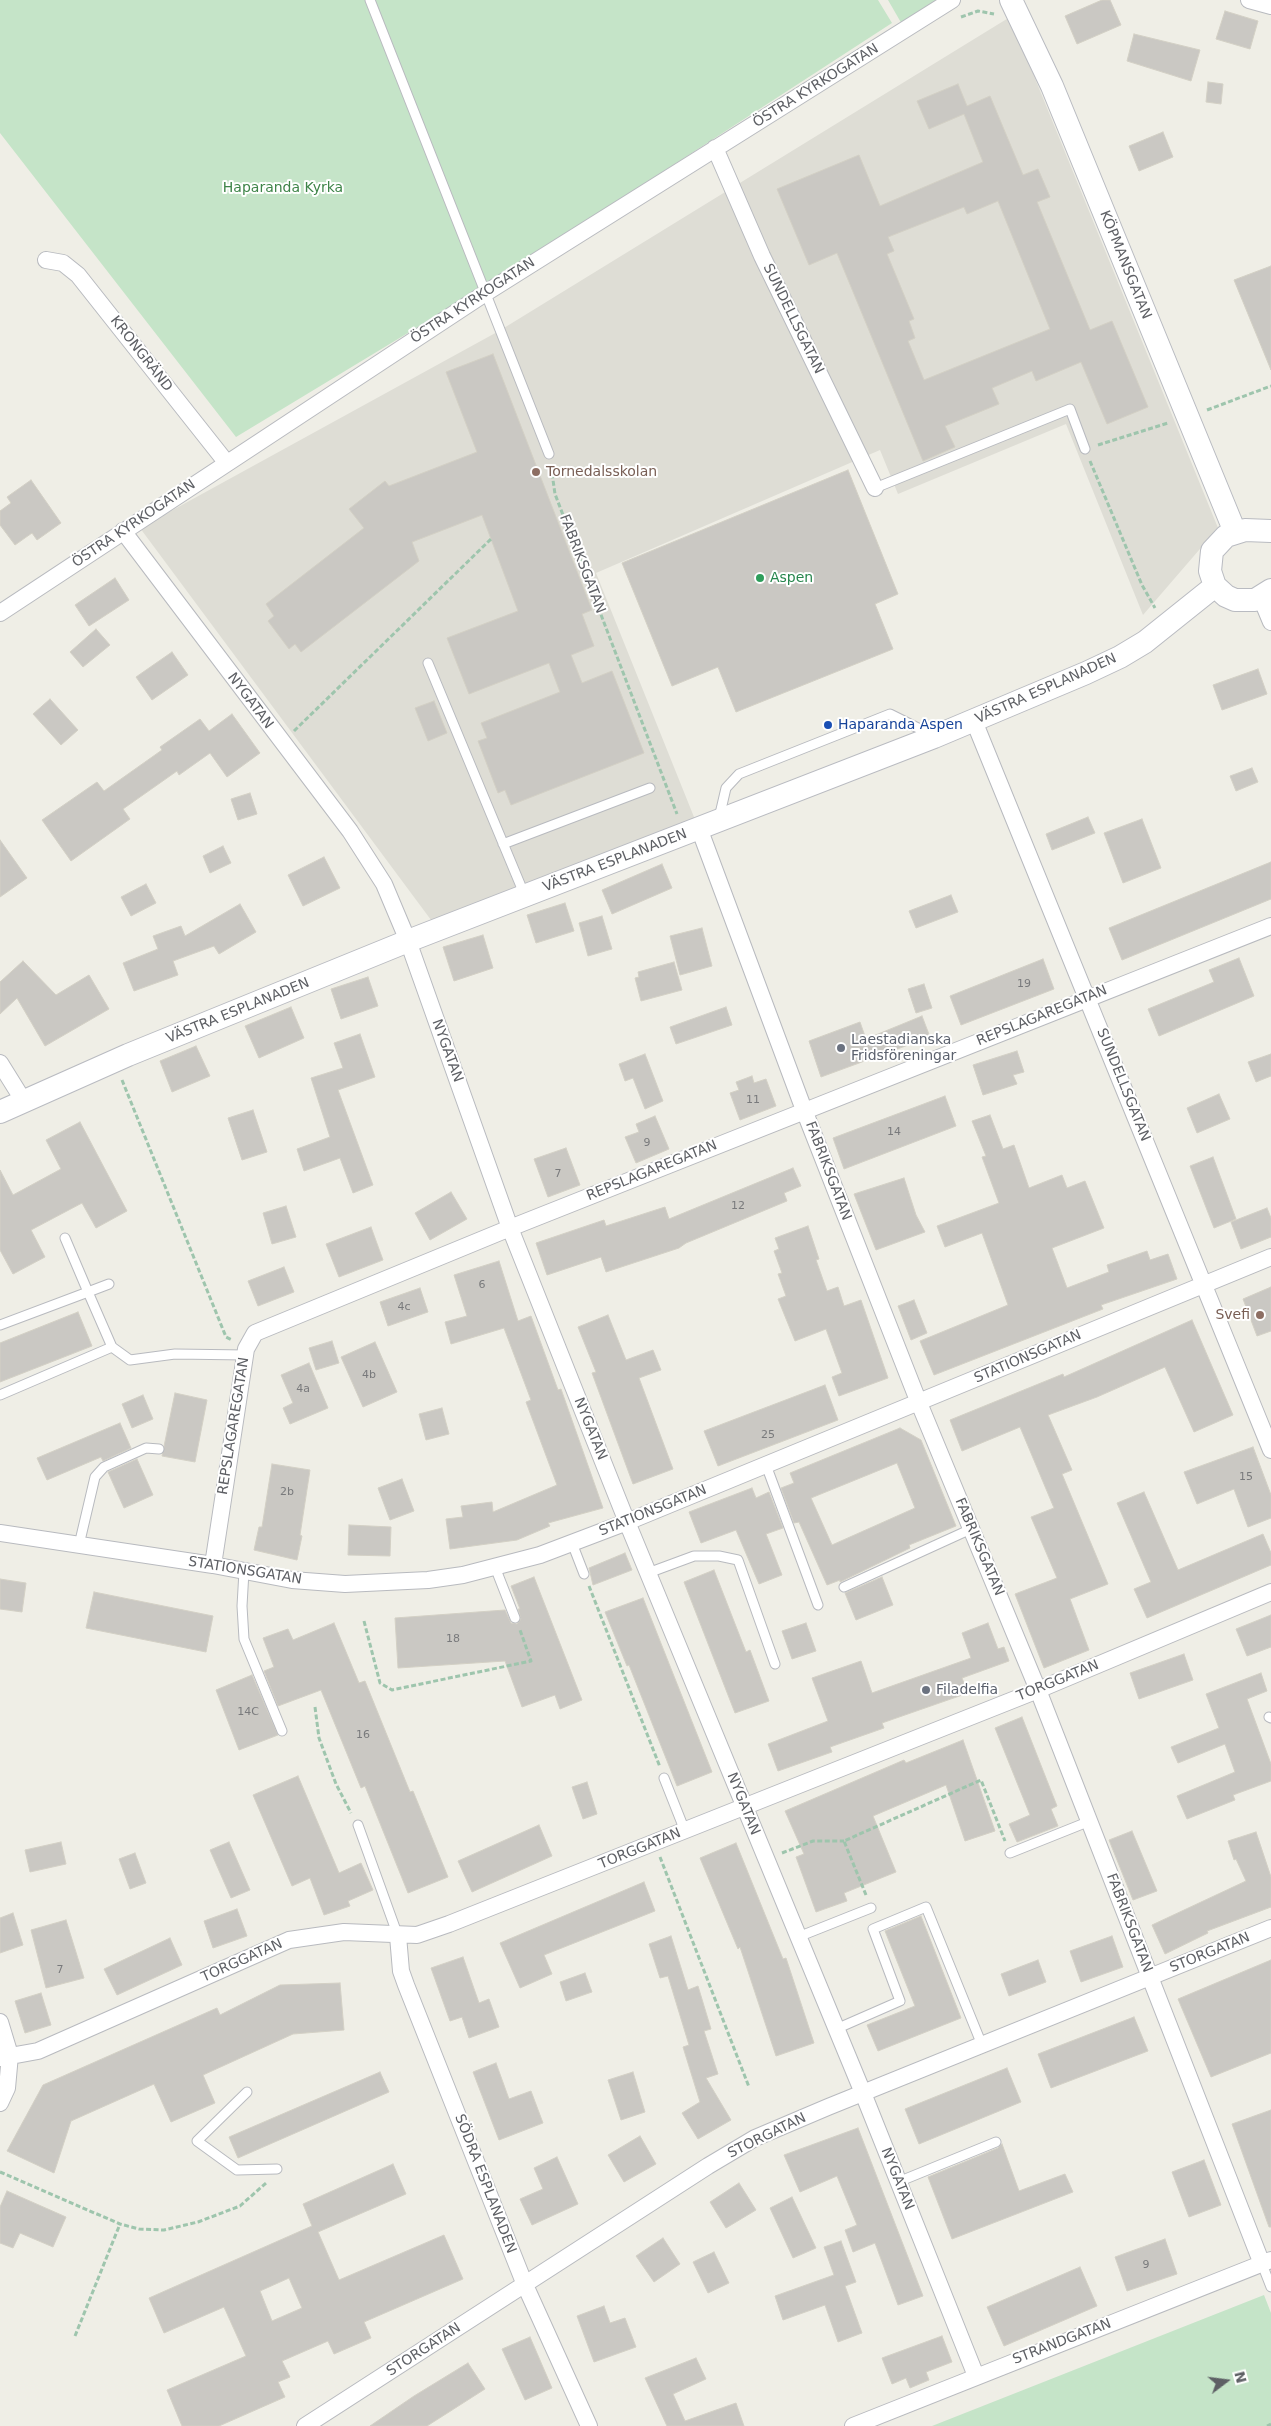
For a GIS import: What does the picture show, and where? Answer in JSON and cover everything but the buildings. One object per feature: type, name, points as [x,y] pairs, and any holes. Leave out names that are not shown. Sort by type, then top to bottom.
[{"type":"street","name":"ÖSTRA KYRKOGATAN","points":[[0,613],[226,462],[484,294],[952,0]]},
{"type":"street","name":"KÖPMANSGATAN","points":[[1011,0],[1052,86],[1188,417],[1258,534]]},
{"type":"street","points":[[1252,0],[1271,6]]},
{"type":"street","name":"SUNDELLSGATAN","points":[[715,148],[762,256],[875,488]]},
{"type":"street","name":"KRONGRÄND","points":[[46,260],[63,263],[78,274],[226,462]]},
{"type":"street","name":"NYGATAN","points":[[123,531],[281,743],[350,831],[379,876],[408,941],[510,1228],[627,1522],[863,2093],[976,2376]]},
{"type":"street","points":[[1258,534],[1226,536],[1212,551],[1210,571],[1214,586],[1226,596],[1235,600],[1245,602],[1266,594],[1271,622]]},
{"type":"street","name":"VÄSTRA ESPLANADEN","points":[[0,1112],[114,1061],[408,941],[974,721],[1021,698],[1120,657],[1145,642],[1214,586]]},
{"type":"street","name":"SUNDELLSGATAN","points":[[974,721],[1271,1450]]},
{"type":"street","name":"FABRIKSGATAN","points":[[700,827],[804,1110],[919,1402],[1038,1690],[1151,1978],[1266,2262]]},
{"type":"street","name":"REPSLAGAREGATAN","points":[[213,1565],[246,1352],[255,1333],[804,1110],[1271,926]]},
{"type":"street","points":[[0,1063],[24,1100]]},
{"type":"street","name":"STATIONSGATAN","points":[[0,1533],[213,1565],[292,1580],[345,1584],[428,1580],[463,1575],[540,1555],[627,1522],[1271,1257]]},
{"type":"street","name":"TORGGATAN","points":[[5,2057],[38,2051],[290,1940],[344,1932],[398,1936],[417,1935],[449,1924],[1038,1690],[1271,1592]]},
{"type":"street","name":"STORGATAN","points":[[305,2426],[708,2166],[755,2138],[1271,1928]]},
{"type":"street","name":"SÖDRA ESPLANADEN","points":[[398,1936],[401,1971],[406,1985],[524,2285],[589,2426]]},
{"type":"street","points":[[0,2022],[7,2088],[0,2103]]},
{"type":"street","name":"STRANDGATAN","points":[[853,2426],[1266,2262]]},
{"type":"lane","points":[[370,0],[548,454]]},
{"type":"lane","points":[[875,488],[1070,409],[1085,449]]},
{"type":"lane","points":[[428,663],[525,896]]},
{"type":"lane","points":[[700,827],[726,788],[739,774],[890,714],[934,736]]},
{"type":"lane","points":[[503,844],[650,788]]},
{"type":"lane","points":[[65,1238],[112,1347],[130,1360],[175,1354],[246,1352]]},
{"type":"lane","points":[[0,1325],[109,1284]]},
{"type":"lane","points":[[0,1395],[112,1347]]},
{"type":"lane","points":[[79,1545],[95,1477],[104,1467],[146,1448],[159,1449]]},
{"type":"lane","points":[[766,1465],[818,1605]]},
{"type":"lane","points":[[844,1587],[971,1529]]},
{"type":"lane","points":[[572,1543],[584,1574]]},
{"type":"lane","points":[[648,1573],[694,1556],[719,1556],[738,1560],[775,1664]]},
{"type":"lane","points":[[495,1567],[515,1618]]},
{"type":"lane","points":[[244,1571],[242,1606],[244,1639],[282,1731]]},
{"type":"lane","points":[[664,1778],[685,1831]]},
{"type":"lane","points":[[1010,1853],[1090,1821]]},
{"type":"lane","points":[[358,1825],[398,1936]]},
{"type":"lane","points":[[836,2029],[900,2001],[872,1929],[926,1907],[982,2046]]},
{"type":"lane","points":[[798,1937],[871,1908]]},
{"type":"lane","points":[[248,2092],[196,2141],[237,2170],[277,2169]]},
{"type":"lane","points":[[898,2182],[996,2142]]},
{"type":"lane","points":[[1266,2262],[1271,2287]]},
{"type":"path","points":[[1165,626],[1142,585],[1085,449],[1188,417],[1271,386]]},
{"type":"path","name":"FABRIKSGATAN","points":[[548,454],[556,494],[700,827]]},
{"type":"path","points":[[281,743],[491,540]]},
{"type":"path","points":[[114,1061],[226,1336],[246,1352]]},
{"type":"path","points":[[584,1574],[664,1778]]},
{"type":"path","points":[[364,1621],[380,1683],[392,1690],[532,1661],[515,1618]]},
{"type":"path","points":[[315,1707],[319,1738],[336,1784],[358,1825]]},
{"type":"path","points":[[766,1859],[813,1841],[844,1841],[981,1780],[1010,1853]]},
{"type":"path","points":[[844,1841],[871,1908]]},
{"type":"path","points":[[654,1843],[749,2087]]},
{"type":"path","points":[[0,2172],[120,2224],[140,2229],[164,2230],[198,2222],[240,2206],[265,2185],[277,2169]]},
{"type":"path","points":[[76,2336],[120,2224]]},
{"type":"path","points":[[1267,2426],[1271,2424]]},
{"type":"shaded area","name":"Tornedalsskolan","points":[[1010,17],[1218,528],[1143,615],[1066,424],[898,494],[880,450],[596,573],[696,822],[434,924],[140,528],[499,331]]},
{"type":"green space","name":"Haparanda Kyrka","points":[[0,0],[878,0],[892,23],[507,273],[236,437],[0,133]]},
{"type":"green space","points":[[888,0],[941,0],[903,26]]},
{"type":"green space","points":[[1264,2295],[1271,2313],[1271,2426],[932,2426]]},
{"type":"place","name":"Tornedalsskolan","points":[[536,472]]},
{"type":"place","name":"Aspen","points":[[760,578]]},
{"type":"place","name":"Haparanda Aspen","points":[[828,725]]},
{"type":"place","name":"Laestadianska Fridsföreningar","points":[[841,1048]]},
{"type":"place","name":"Svefi","points":[[1260,1315]]},
{"type":"place","name":"Filadelfia","points":[[926,1690]]}]
